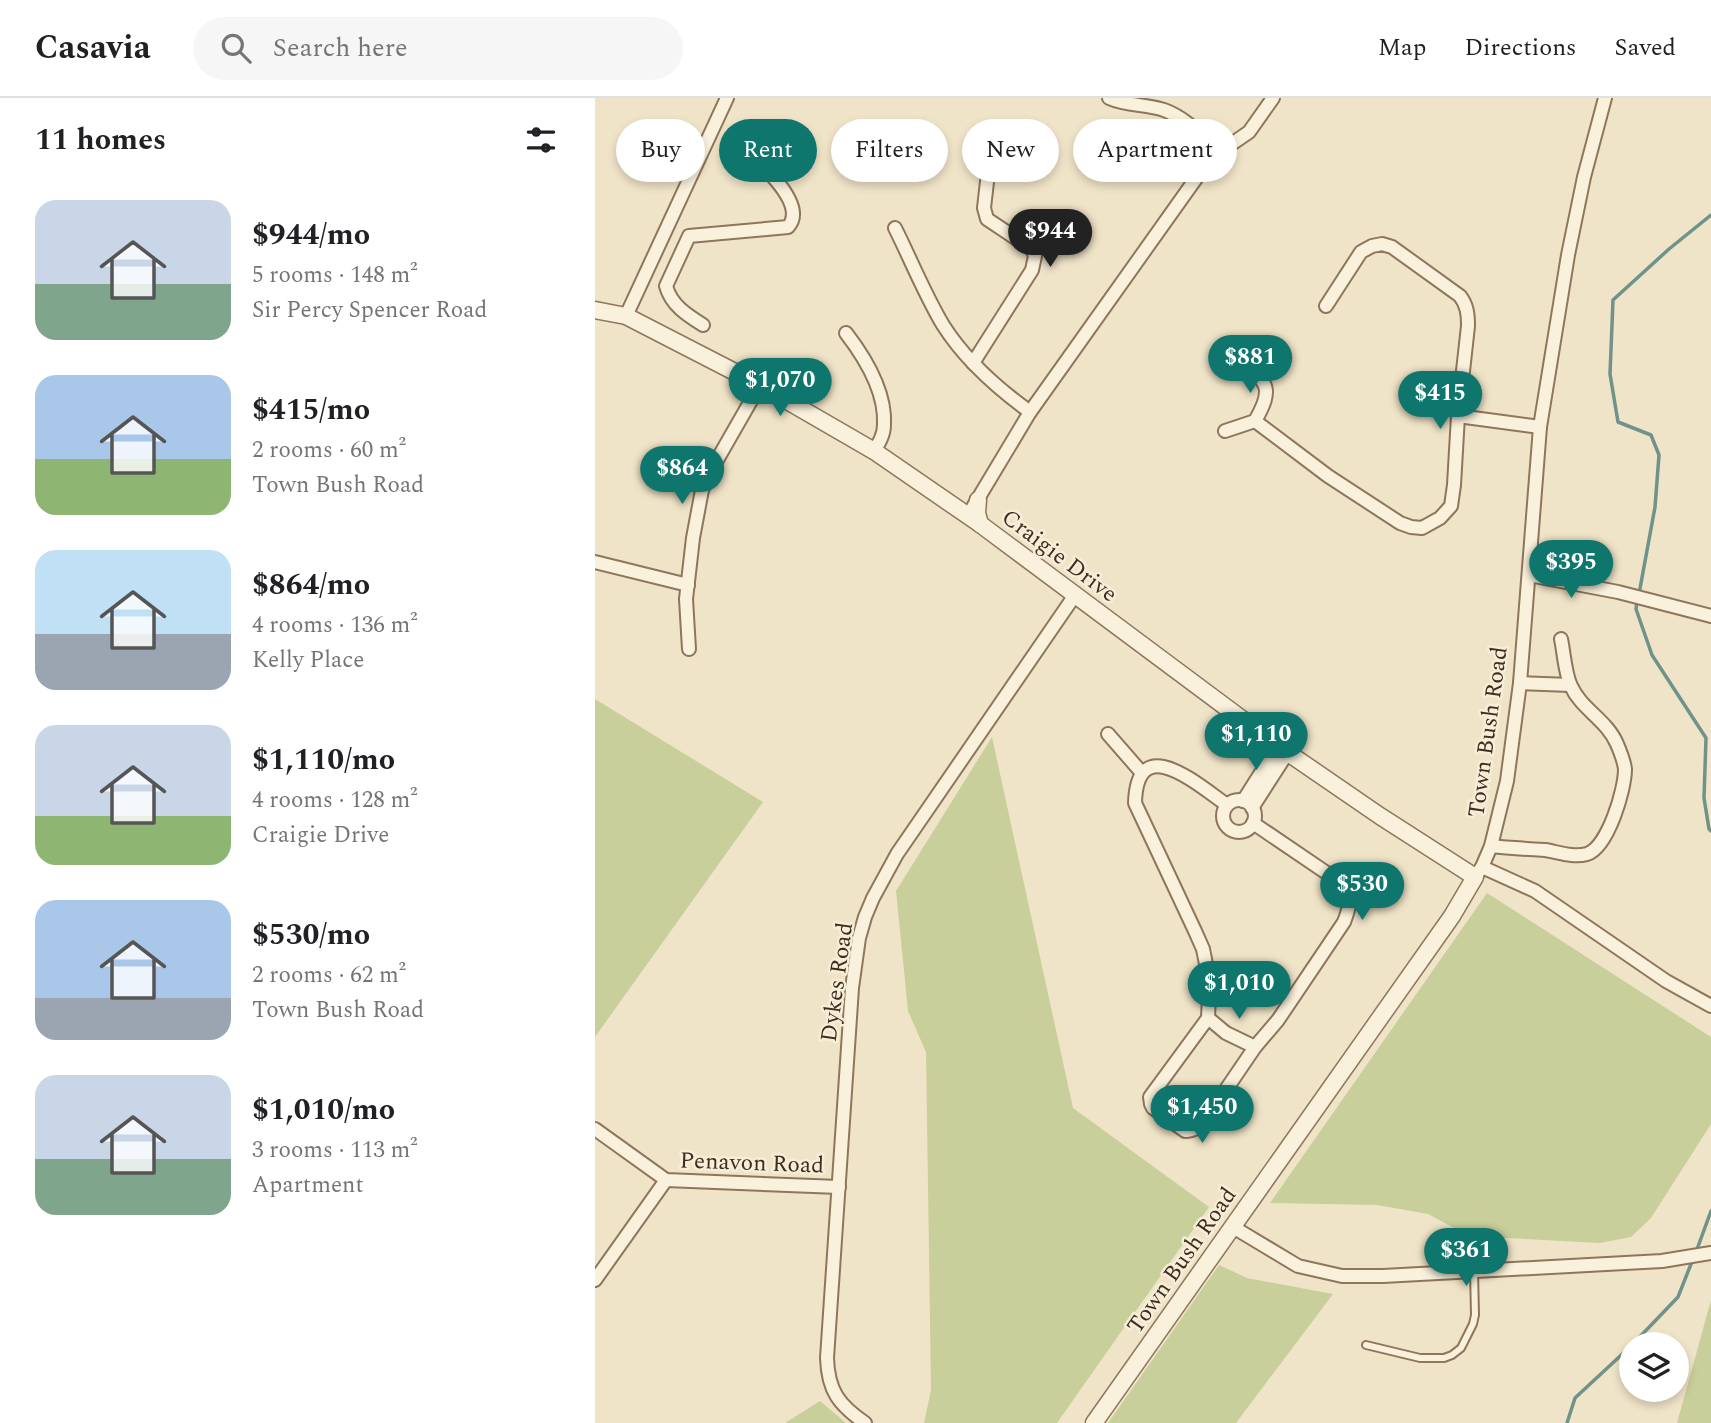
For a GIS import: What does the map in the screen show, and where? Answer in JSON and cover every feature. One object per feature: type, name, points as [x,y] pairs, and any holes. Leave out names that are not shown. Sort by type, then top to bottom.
[{"type":"street","points":[[626,316],[727,98]]},
{"type":"street","points":[[1109,98],[1122,104],[1162,109],[1181,119]]},
{"type":"street","points":[[1237,140],[1249,132],[1273,98]]},
{"type":"street","name":"Town Bush Road","points":[[1094,1423],[1453,916],[1491,846],[1507,781],[1520,683],[1540,427],[1584,177],[1605,98]]},
{"type":"street","points":[[669,227],[689,236],[788,227],[794,215],[793,209],[776,182]]},
{"type":"street","points":[[974,363],[1032,270],[1035,256],[1032,248],[987,219],[984,208],[987,182]]},
{"type":"street","points":[[974,519],[978,500],[1030,412],[1193,182]]},
{"type":"street","points":[[895,228],[943,324],[954,340],[981,372],[1030,412]]},
{"type":"street","points":[[689,236],[666,286],[682,311],[703,325]]},
{"type":"street","points":[[1255,421],[1328,476],[1400,523],[1422,528],[1440,518],[1451,506],[1468,326],[1465,302],[1392,247],[1382,244],[1361,252],[1326,306]]},
{"type":"street","name":"Craigie Drive","points":[[595,310],[626,316],[760,385],[874,451],[974,519],[1283,749],[1380,816],[1479,872]]},
{"type":"street","points":[[846,333],[875,378],[881,397],[884,427],[874,451]]},
{"type":"street","points":[[1225,431],[1255,421],[1267,397],[1266,386],[1261,379],[1234,357]]},
{"type":"street","points":[[689,649],[686,600],[702,490],[760,385]]},
{"type":"street","points":[[1458,415],[1540,427]]},
{"type":"street","points":[[595,562],[688,585]]},
{"type":"street","points":[[1529,575],[1618,592],[1711,616]]},
{"type":"street","name":"Dykes Road","points":[[865,1423],[842,1405],[832,1391],[827,1373],[852,988],[859,938],[873,898],[897,854],[1075,595]]},
{"type":"street","points":[[1491,846],[1586,854],[1593,850],[1606,832],[1622,794],[1625,766],[1617,743],[1604,722],[1594,715],[1570,685],[1561,639]]},
{"type":"street","points":[[1520,683],[1570,685]]},
{"type":"street","points":[[1108,734],[1142,773]]},
{"type":"street","points":[[1247,805],[1283,749]]},
{"type":"street","points":[[1227,806],[1177,771],[1160,766],[1142,773],[1137,781],[1135,803],[1203,949],[1208,974],[1207,1018],[1150,1097],[1153,1108],[1185,1131],[1196,1129],[1206,1119],[1255,1047],[1278,1020],[1344,922],[1349,909],[1350,897],[1345,887],[1253,823]]},
{"type":"street","points":[[1237,801],[1247,805],[1254,815],[1253,823],[1243,831],[1229,829],[1223,820],[1227,806],[1237,801]]},
{"type":"street","points":[[1479,872],[1535,891],[1666,981],[1711,1006]]},
{"type":"street","points":[[1207,1018],[1226,1033],[1255,1047]]},
{"type":"street","name":"Penavon Road","points":[[595,1129],[666,1180],[839,1187]]},
{"type":"street","points":[[595,1280],[666,1180]]},
{"type":"street","points":[[1233,1227],[1298,1266],[1342,1276],[1662,1261],[1711,1252]]},
{"type":"lane","points":[[1366,1345],[1420,1358],[1444,1358],[1452,1355],[1468,1338],[1473,1324],[1474,1271]]},
{"type":"green space","points":[[595,699],[763,802],[595,1037]]},
{"type":"green space","points":[[992,737],[1073,1108],[1209,1207],[1057,1423],[924,1423],[931,1390],[926,1052],[908,1011],[896,891]]},
{"type":"green space","points":[[1487,893],[1711,1037],[1711,1124],[1651,1218],[1631,1237],[1600,1243],[1469,1236],[1428,1214],[1377,1205],[1270,1203]]},
{"type":"green space","points":[[1219,1265],[1247,1278],[1333,1294],[1236,1423],[1108,1423]]},
{"type":"green space","points":[[1711,1300],[1711,1423],[1677,1423],[1683,1402],[1689,1402],[1689,1380]]},
{"type":"green space","points":[[820,1401],[846,1423],[785,1423]]},
{"type":"waterway","points":[[1639,594],[1655,507],[1659,455],[1651,435],[1618,422],[1610,374],[1613,300],[1711,215]]},
{"type":"waterway","points":[[1637,601],[1636,609],[1652,655],[1706,738],[1704,798],[1711,831]]},
{"type":"waterway","points":[[1696,1252],[1711,1211]]},
{"type":"waterway","points":[[1644,1332],[1678,1297],[1693,1259]]},
{"type":"waterway","points":[[1567,1423],[1575,1398],[1619,1357]]}]
